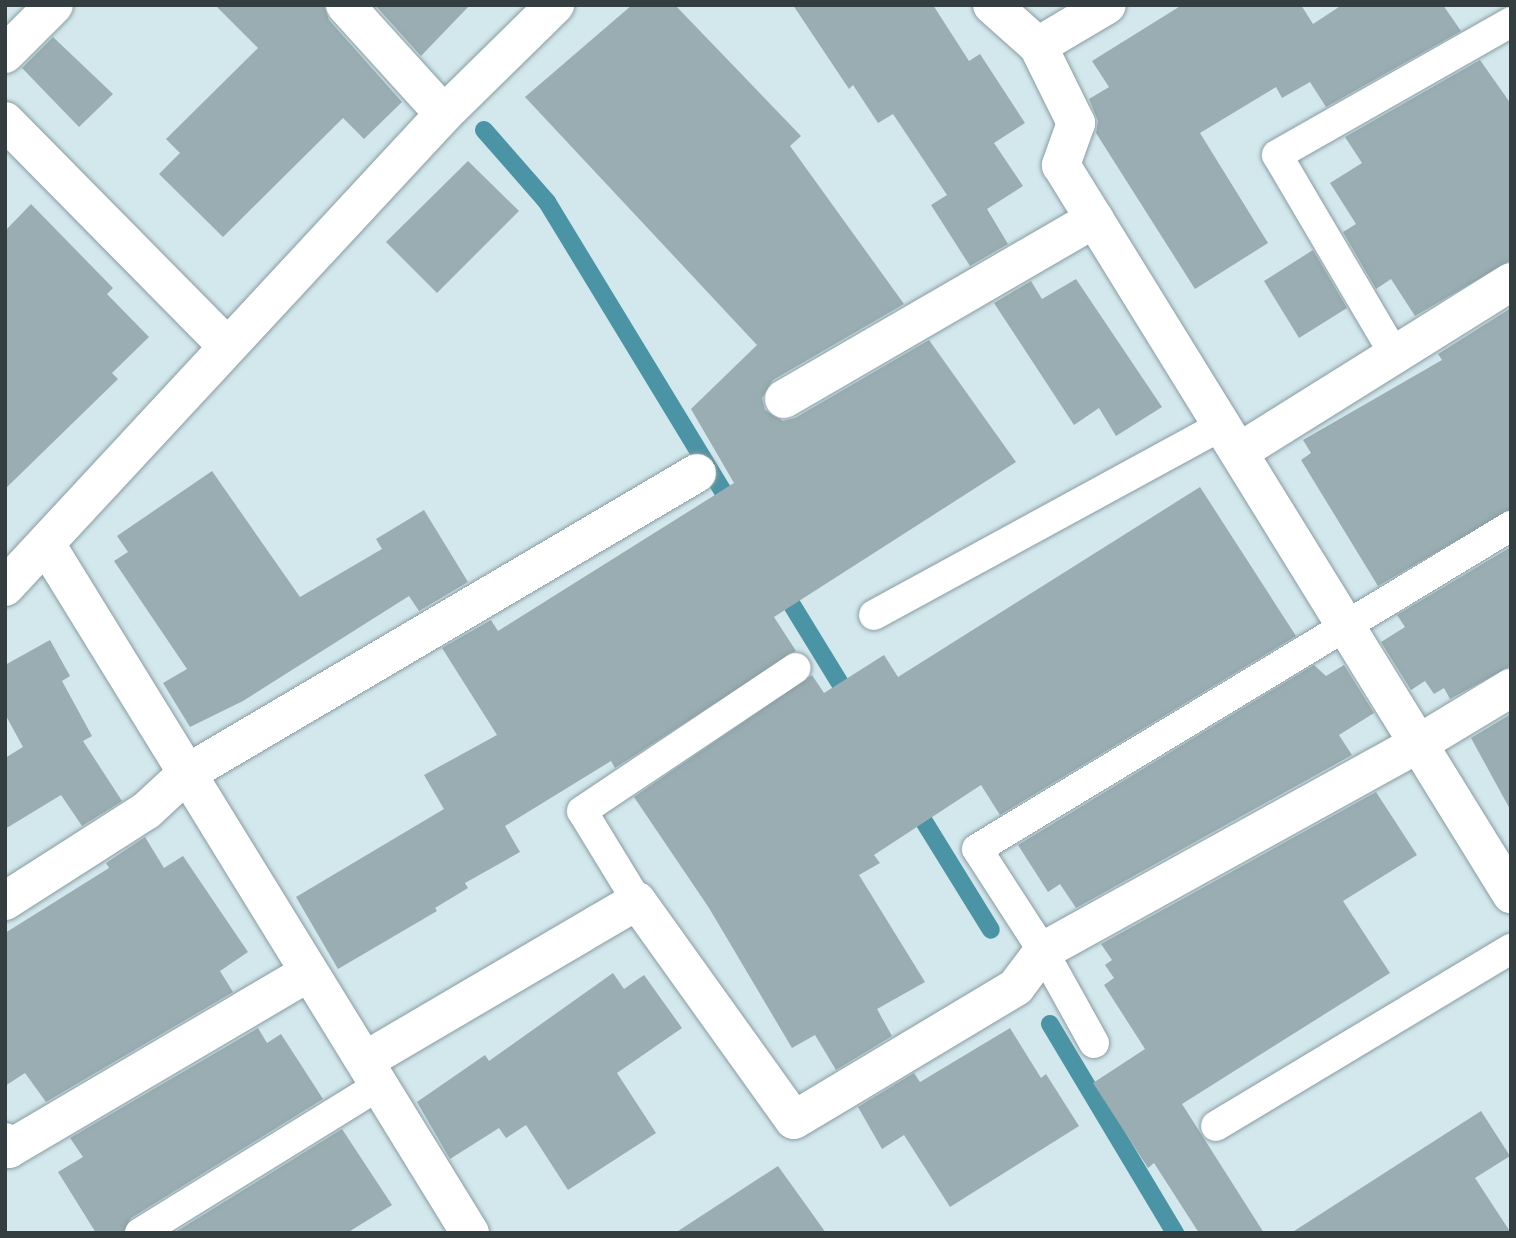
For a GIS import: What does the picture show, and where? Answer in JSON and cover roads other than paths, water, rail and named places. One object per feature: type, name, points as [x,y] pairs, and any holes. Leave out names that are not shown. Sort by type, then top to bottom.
[{"type":"street","points":[[5,54],[54,5]]},
{"type":"street","points":[[345,5],[444,114]]},
{"type":"street","points":[[5,587],[444,114],[555,5]]},
{"type":"street","points":[[992,5],[1038,47],[1076,123],[1061,165],[1419,744],[1507,878]]},
{"type":"street","points":[[1038,47],[1107,5]]},
{"type":"street","points":[[5,121],[228,347]]},
{"type":"street","points":[[784,399],[1096,219]]},
{"type":"street","points":[[1230,439],[1396,356],[1511,282]]},
{"type":"street","points":[[5,901],[146,811],[186,774],[697,473]]},
{"type":"street","points":[[46,544],[470,1233]]},
{"type":"street","points":[[373,1072],[637,901],[794,1120],[1016,987],[1043,951],[1419,744],[1511,688]]},
{"type":"street","points":[[5,1142],[9,1149],[308,973]]},
{"type":"lane","points":[[1396,356],[1277,155],[1511,22]]},
{"type":"lane","points":[[874,615],[1230,439]]},
{"type":"lane","points":[[1094,1043],[1043,951],[977,849],[1348,629],[1511,526]]},
{"type":"lane","points":[[637,901],[582,811],[796,668]]},
{"type":"lane","points":[[1216,1126],[1511,949]]},
{"type":"lane","points":[[140,1233],[373,1072]]},
{"type":"waterway","points":[[484,130],[547,202],[734,509]]},
{"type":"waterway","points":[[781,587],[852,703]]},
{"type":"waterway","points":[[912,802],[991,930]]},
{"type":"waterway","points":[[1050,1024],[1175,1233]]}]
